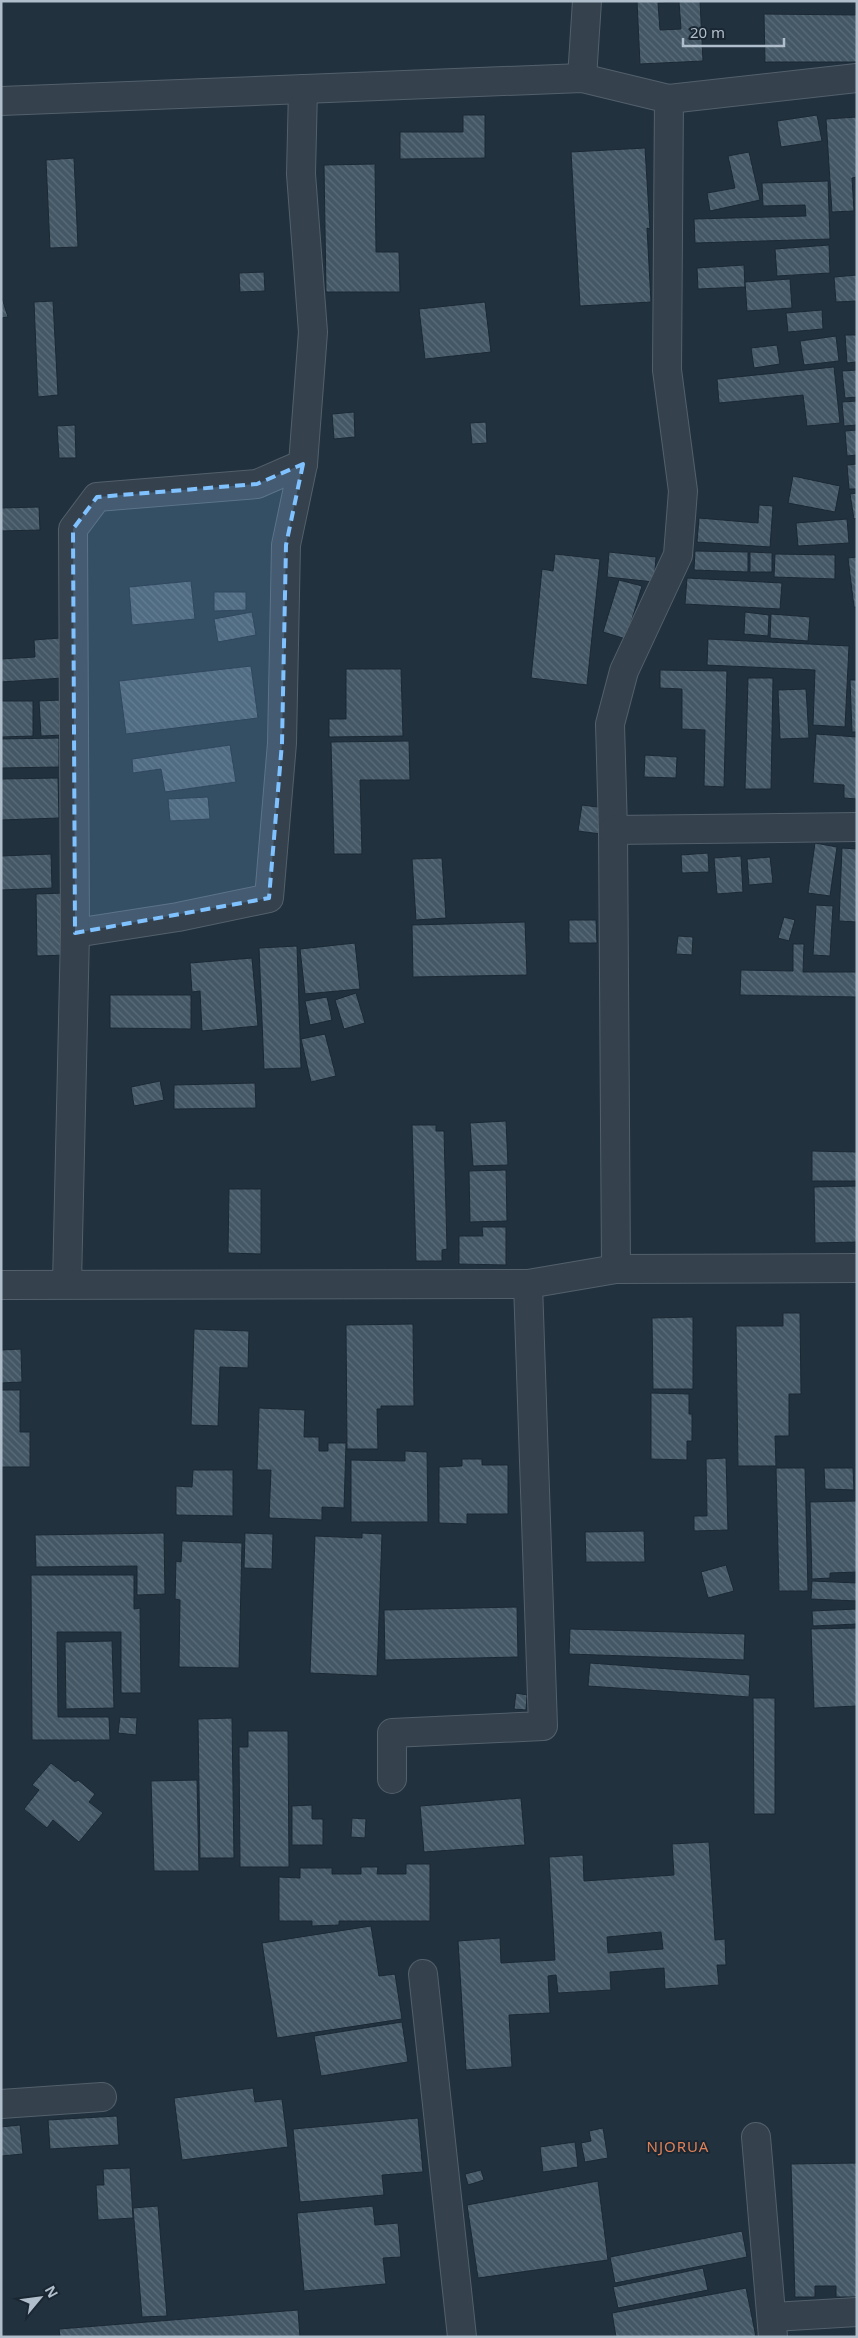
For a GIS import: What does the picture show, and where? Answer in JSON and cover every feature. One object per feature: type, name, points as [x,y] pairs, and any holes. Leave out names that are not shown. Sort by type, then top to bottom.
[{"type":"street","points":[[582,78],[587,1]]},
{"type":"street","points":[[1,101],[582,78],[669,99],[857,78]]},
{"type":"street","points":[[75,933],[178,917],[269,898],[282,744],[286,545],[303,464],[312,332],[301,174],[303,89]]},
{"type":"street","points":[[616,1268],[613,830],[610,724],[624,671],[678,555],[683,500],[668,370],[669,99]]},
{"type":"street","points":[[67,1284],[75,933],[73,529],[97,497],[258,484],[303,464]]},
{"type":"street","points":[[613,830],[857,828]]},
{"type":"street","points":[[1,1285],[528,1284],[616,1268],[857,1268]]},
{"type":"street","points":[[392,1779],[392,1733],[543,1726],[528,1284]]},
{"type":"street","points":[[423,1974],[462,2337]]},
{"type":"street","points":[[1,2104],[102,2098]]},
{"type":"street","points":[[756,2137],[773,2327],[857,2312]]},
{"type":"highlighted area","points":[[303,464],[286,545],[282,743],[269,898],[75,933],[73,529],[97,497],[257,484]]},
{"type":"building","points":[[637,1],[700,1],[703,61],[640,64]],"holes":[[[679,2],[681,29],[660,30],[658,3]]]},
{"type":"building","points":[[764,14],[857,15],[857,62],[765,62]]},
{"type":"building","points":[[463,115],[485,115],[485,158],[400,159],[400,132],[463,132]]},
{"type":"building","points":[[817,115],[822,141],[781,147],[777,121]]},
{"type":"building","points":[[857,117],[857,177],[852,178],[854,211],[832,212],[826,119]]},
{"type":"building","points":[[645,148],[650,229],[647,228],[651,302],[580,306],[571,152]]},
{"type":"building","points":[[749,152],[760,200],[710,211],[707,193],[735,188],[728,156]]},
{"type":"building","points":[[74,158],[78,247],[50,248],[46,160]]},
{"type":"building","points":[[375,164],[376,252],[399,252],[400,292],[326,292],[324,165]]},
{"type":"building","points":[[828,181],[830,239],[695,243],[694,219],[806,216],[805,205],[763,206],[762,183]]},
{"type":"building","points":[[829,245],[830,273],[777,276],[775,249]]},
{"type":"building","points":[[744,265],[745,287],[698,289],[697,268]]},
{"type":"building","points":[[264,272],[265,291],[240,292],[239,273]]},
{"type":"building","points":[[857,275],[857,301],[836,302],[834,277]]},
{"type":"building","points":[[790,279],[792,308],[747,311],[745,282]]},
{"type":"building","points":[[1,295],[8,317],[1,318]]},
{"type":"building","points":[[53,301],[58,395],[38,397],[34,302]]},
{"type":"building","points":[[485,302],[491,352],[425,359],[419,309]]},
{"type":"building","points":[[822,310],[823,329],[788,332],[786,313]]},
{"type":"building","points":[[845,335],[857,335],[857,362],[847,363]]},
{"type":"building","points":[[836,336],[839,361],[804,365],[800,341]]},
{"type":"building","points":[[777,345],[780,364],[754,368],[751,348]]},
{"type":"building","points":[[834,367],[840,423],[807,426],[803,395],[719,403],[717,379]]},
{"type":"building","points":[[857,370],[857,397],[845,398],[842,371]]},
{"type":"building","points":[[857,401],[857,425],[844,426],[842,402]]},
{"type":"building","points":[[354,412],[355,437],[334,439],[332,414]]},
{"type":"building","points":[[486,422],[487,443],[472,444],[470,423]]},
{"type":"building","points":[[75,425],[76,458],[59,458],[57,426]]},
{"type":"building","points":[[857,430],[857,455],[847,456],[845,431]]},
{"type":"building","points":[[857,464],[857,489],[849,489],[847,465]]},
{"type":"building","points":[[793,476],[840,486],[835,512],[788,503]]},
{"type":"building","points":[[857,493],[857,518],[854,519],[850,494]]},
{"type":"building","points":[[759,505],[773,506],[770,547],[697,542],[699,518],[758,523]]},
{"type":"building","points":[[39,507],[40,530],[1,531],[1,508]]},
{"type":"building","points":[[847,519],[849,543],[798,546],[796,523]]},
{"type":"building","points":[[695,551],[748,552],[748,572],[694,570]]},
{"type":"building","points":[[609,552],[656,557],[654,582],[607,577]]},
{"type":"building","points":[[750,552],[772,553],[772,572],[750,572]]},
{"type":"building","points":[[555,554],[600,559],[587,685],[531,678],[542,569],[553,571]]},
{"type":"building","points":[[775,554],[835,555],[835,579],[774,577]]},
{"type":"building","points":[[857,557],[857,607],[854,607],[848,558]]},
{"type":"building","points":[[687,578],[782,583],[780,609],[685,604]]},
{"type":"building","points":[[619,580],[642,586],[626,639],[603,632]]},
{"type":"building","points":[[191,581],[195,619],[132,625],[129,587]]},
{"type":"building","points":[[214,592],[246,592],[246,610],[214,611]]},
{"type":"building","points":[[252,612],[256,635],[218,642],[214,619]]},
{"type":"building","points":[[745,612],[769,615],[768,636],[744,634]]},
{"type":"building","points":[[771,614],[810,617],[808,641],[770,638]]},
{"type":"building","points":[[60,638],[63,678],[1,682],[1,659],[35,657],[34,640]]},
{"type":"building","points":[[708,639],[849,646],[845,727],[813,725],[815,670],[707,665]]},
{"type":"building","points":[[251,666],[258,718],[126,734],[119,681]]},
{"type":"building","points":[[346,669],[401,669],[403,736],[329,737],[329,719],[346,719]]},
{"type":"building","points":[[660,670],[727,671],[724,787],[704,786],[705,730],[682,729],[682,689],[660,688]]},
{"type":"building","points":[[748,678],[773,678],[771,789],[745,789]]},
{"type":"building","points":[[850,680],[857,680],[857,732],[852,732]]},
{"type":"building","points":[[806,689],[809,738],[780,739],[778,690]]},
{"type":"building","points":[[61,700],[63,735],[41,736],[39,701]]},
{"type":"building","points":[[1,701],[33,701],[33,736],[1,737]]},
{"type":"building","points":[[816,734],[857,737],[857,799],[844,798],[844,785],[813,783]]},
{"type":"building","points":[[59,738],[59,767],[1,768],[1,739]]},
{"type":"building","points":[[409,741],[410,780],[360,780],[362,854],[334,854],[331,742]]},
{"type":"building","points":[[230,745],[236,782],[165,792],[161,769],[133,773],[132,759]]},
{"type":"building","points":[[645,755],[677,757],[676,778],[644,777]]},
{"type":"building","points":[[58,778],[59,818],[1,820],[1,779]]},
{"type":"building","points":[[208,797],[210,819],[170,821],[168,799]]},
{"type":"building","points":[[582,805],[605,808],[601,834],[578,831]]},
{"type":"building","points":[[815,843],[837,847],[830,896],[808,893]]},
{"type":"building","points":[[842,848],[857,849],[857,922],[839,921]]},
{"type":"building","points":[[708,853],[709,872],[682,873],[681,855]]},
{"type":"building","points":[[51,854],[52,888],[1,890],[1,856]]},
{"type":"building","points":[[741,856],[743,892],[717,894],[714,858]]},
{"type":"building","points":[[770,857],[773,883],[749,885],[747,859]]},
{"type":"building","points":[[442,858],[446,918],[416,920],[412,859]]},
{"type":"building","points":[[65,893],[66,955],[37,956],[36,894]]},
{"type":"building","points":[[816,905],[833,906],[830,956],[813,955]]},
{"type":"building","points":[[784,917],[795,920],[789,941],[778,938]]},
{"type":"building","points":[[569,920],[596,920],[597,943],[569,943]]},
{"type":"building","points":[[525,922],[527,975],[413,977],[412,925]]},
{"type":"building","points":[[678,936],[693,937],[692,955],[676,954]]},
{"type":"building","points":[[355,943],[360,989],[305,994],[300,949]]},
{"type":"building","points":[[793,944],[804,944],[803,972],[857,972],[857,997],[740,995],[741,970],[793,971]]},
{"type":"building","points":[[297,946],[301,1068],[264,1069],[259,948]]},
{"type":"building","points":[[252,958],[258,1026],[202,1031],[200,991],[192,992],[190,963]]},
{"type":"building","points":[[356,993],[365,1023],[344,1029],[335,1000]]},
{"type":"building","points":[[110,995],[191,995],[191,1029],[110,1028]]},
{"type":"building","points":[[327,997],[332,1020],[310,1025],[305,1001]]},
{"type":"building","points":[[325,1034],[336,1076],[311,1082],[301,1039]]},
{"type":"building","points":[[160,1081],[164,1100],[134,1106],[131,1087]]},
{"type":"building","points":[[255,1083],[256,1108],[174,1109],[174,1085]]},
{"type":"building","points":[[506,1121],[508,1165],[473,1166],[470,1123]]},
{"type":"building","points":[[412,1125],[436,1125],[436,1131],[444,1131],[447,1249],[442,1250],[442,1261],[416,1261]]},
{"type":"building","points":[[812,1151],[857,1152],[857,1181],[812,1181]]},
{"type":"building","points":[[506,1170],[507,1221],[470,1222],[469,1171]]},
{"type":"building","points":[[857,1186],[857,1242],[815,1243],[814,1187]]},
{"type":"building","points":[[229,1189],[261,1189],[261,1254],[228,1253]]},
{"type":"building","points":[[482,1227],[506,1227],[506,1265],[459,1264],[459,1236],[483,1236]]},
{"type":"building","points":[[783,1313],[800,1313],[801,1394],[789,1394],[789,1436],[775,1436],[776,1466],[738,1466],[736,1326],[783,1326]]},
{"type":"building","points":[[693,1317],[693,1389],[653,1389],[652,1318]]},
{"type":"building","points":[[413,1324],[414,1406],[381,1406],[381,1409],[377,1409],[378,1449],[347,1449],[346,1325]]},
{"type":"building","points":[[194,1329],[249,1331],[248,1368],[220,1367],[218,1426],[191,1425]]},
{"type":"building","points":[[21,1349],[22,1382],[1,1383],[1,1350]]},
{"type":"building","points":[[1,1390],[20,1390],[20,1432],[30,1432],[30,1467],[1,1467]]},
{"type":"building","points":[[651,1393],[689,1394],[689,1414],[692,1414],[692,1441],[687,1441],[687,1460],[651,1459]]},
{"type":"building","points":[[259,1408],[305,1410],[304,1437],[319,1437],[319,1451],[328,1451],[328,1443],[346,1443],[344,1508],[322,1507],[322,1520],[269,1518],[271,1470],[257,1470]]},
{"type":"building","points":[[405,1451],[427,1452],[428,1522],[351,1522],[351,1460],[405,1461]]},
{"type":"building","points":[[726,1458],[728,1530],[694,1531],[694,1516],[707,1516],[706,1459]]},
{"type":"building","points":[[462,1459],[482,1459],[482,1465],[508,1465],[508,1514],[467,1514],[467,1524],[439,1523],[439,1467],[462,1466]]},
{"type":"building","points":[[776,1468],[805,1468],[808,1591],[779,1591]]},
{"type":"building","points":[[824,1468],[853,1468],[854,1490],[825,1489]]},
{"type":"building","points":[[193,1470],[233,1470],[233,1516],[176,1515],[176,1486],[192,1487]]},
{"type":"building","points":[[857,1501],[857,1572],[830,1573],[830,1578],[812,1579],[810,1502]]},
{"type":"building","points":[[644,1531],[645,1562],[586,1562],[585,1532]]},
{"type":"building","points":[[164,1533],[165,1594],[137,1595],[137,1566],[36,1567],[35,1535]]},
{"type":"building","points":[[245,1533],[273,1534],[272,1569],[244,1568]]},
{"type":"building","points":[[362,1533],[382,1534],[377,1676],[310,1673],[315,1536],[362,1538]]},
{"type":"building","points":[[182,1541],[242,1543],[239,1668],[179,1667],[180,1600],[175,1599],[176,1561],[181,1562]]},
{"type":"building","points":[[726,1565],[734,1591],[708,1598],[701,1572]]},
{"type":"building","points":[[31,1575],[134,1575],[134,1609],[140,1608],[141,1693],[121,1693],[121,1632],[57,1632],[58,1717],[109,1717],[110,1740],[32,1740]]},
{"type":"building","points":[[812,1581],[857,1583],[857,1601],[811,1599]]},
{"type":"building","points":[[517,1607],[518,1657],[385,1660],[384,1610]]},
{"type":"building","points":[[857,1609],[857,1624],[813,1626],[812,1611]]},
{"type":"building","points":[[857,1628],[857,1706],[814,1708],[811,1629]]},
{"type":"building","points":[[570,1629],[745,1634],[744,1660],[569,1654]]},
{"type":"building","points":[[112,1641],[114,1708],[66,1709],[65,1642]]},
{"type":"building","points":[[590,1663],[750,1675],[749,1697],[588,1686]]},
{"type":"building","points":[[516,1693],[527,1695],[526,1710],[514,1709]]},
{"type":"building","points":[[753,1698],[775,1698],[775,1814],[754,1814]]},
{"type":"building","points":[[120,1717],[137,1718],[136,1735],[118,1733]]},
{"type":"building","points":[[232,1718],[234,1858],[200,1858],[198,1719]]},
{"type":"building","points":[[248,1731],[288,1731],[289,1867],[240,1867],[239,1747],[248,1747]]},
{"type":"building","points":[[51,1763],[75,1782],[78,1780],[95,1794],[89,1802],[103,1813],[79,1842],[53,1820],[47,1828],[24,1809],[39,1790],[32,1785]]},
{"type":"building","points":[[197,1780],[199,1871],[154,1871],[151,1781]]},
{"type":"building","points":[[521,1798],[525,1845],[424,1852],[420,1806]]},
{"type":"building","points":[[312,1805],[312,1819],[323,1819],[323,1845],[292,1845],[292,1806]]},
{"type":"building","points":[[352,1818],[366,1819],[365,1838],[351,1837]]},
{"type":"building","points":[[709,1842],[715,1940],[725,1939],[726,1965],[717,1965],[719,1985],[665,1989],[664,1968],[610,1972],[611,1990],[558,1993],[556,1975],[548,1976],[550,2013],[509,2015],[512,2067],[466,2070],[458,1941],[500,1938],[501,1963],[555,1960],[549,1857],[583,1855],[584,1881],[674,1875],[672,1844]],"holes":[[[661,1932],[663,1949],[608,1953],[607,1937]]]},
{"type":"building","points":[[406,1864],[430,1864],[430,1921],[339,1921],[339,1925],[312,1926],[312,1921],[279,1921],[279,1877],[300,1878],[300,1868],[332,1868],[332,1874],[361,1874],[361,1867],[378,1867],[377,1874],[406,1874]]},
{"type":"building","points":[[371,1926],[379,1976],[395,1974],[402,2019],[277,2038],[262,1943]]},
{"type":"building","points":[[402,2022],[408,2062],[321,2076],[314,2036]]},
{"type":"building","points":[[253,2088],[255,2102],[282,2099],[288,2147],[182,2160],[174,2098]]},
{"type":"building","points":[[117,2116],[119,2145],[50,2149],[48,2120]]},
{"type":"building","points":[[418,2118],[423,2172],[382,2175],[384,2195],[300,2202],[293,2129]]},
{"type":"building","points":[[20,2125],[23,2154],[1,2156],[1,2127]]},
{"type":"building","points":[[603,2128],[608,2158],[585,2162],[581,2143],[591,2141],[589,2131]]},
{"type":"building","points":[[575,2142],[578,2167],[543,2172],[540,2147]]},
{"type":"building","points":[[857,2163],[857,2297],[836,2297],[836,2286],[815,2286],[815,2297],[795,2297],[791,2164]]},
{"type":"building","points":[[130,2168],[133,2218],[98,2220],[96,2185],[104,2185],[103,2169]]},
{"type":"building","points":[[481,2170],[484,2180],[468,2185],[465,2174]]},
{"type":"building","points":[[598,2181],[608,2260],[478,2278],[467,2205]]},
{"type":"building","points":[[158,2206],[167,2316],[142,2317],[133,2208]]},
{"type":"building","points":[[373,2206],[375,2225],[398,2223],[401,2257],[383,2258],[386,2284],[304,2291],[297,2213]]},
{"type":"building","points":[[742,2231],[747,2257],[615,2283],[610,2257]]},
{"type":"building","points":[[703,2268],[708,2290],[618,2308],[613,2287]]},
{"type":"building","points":[[746,2288],[756,2337],[616,2337],[612,2313]]},
{"type":"building","points":[[298,2310],[300,2337],[60,2337],[59,2329]]},
{"type":"district","name":"NJORUA","points":[[678,2147]]}]
